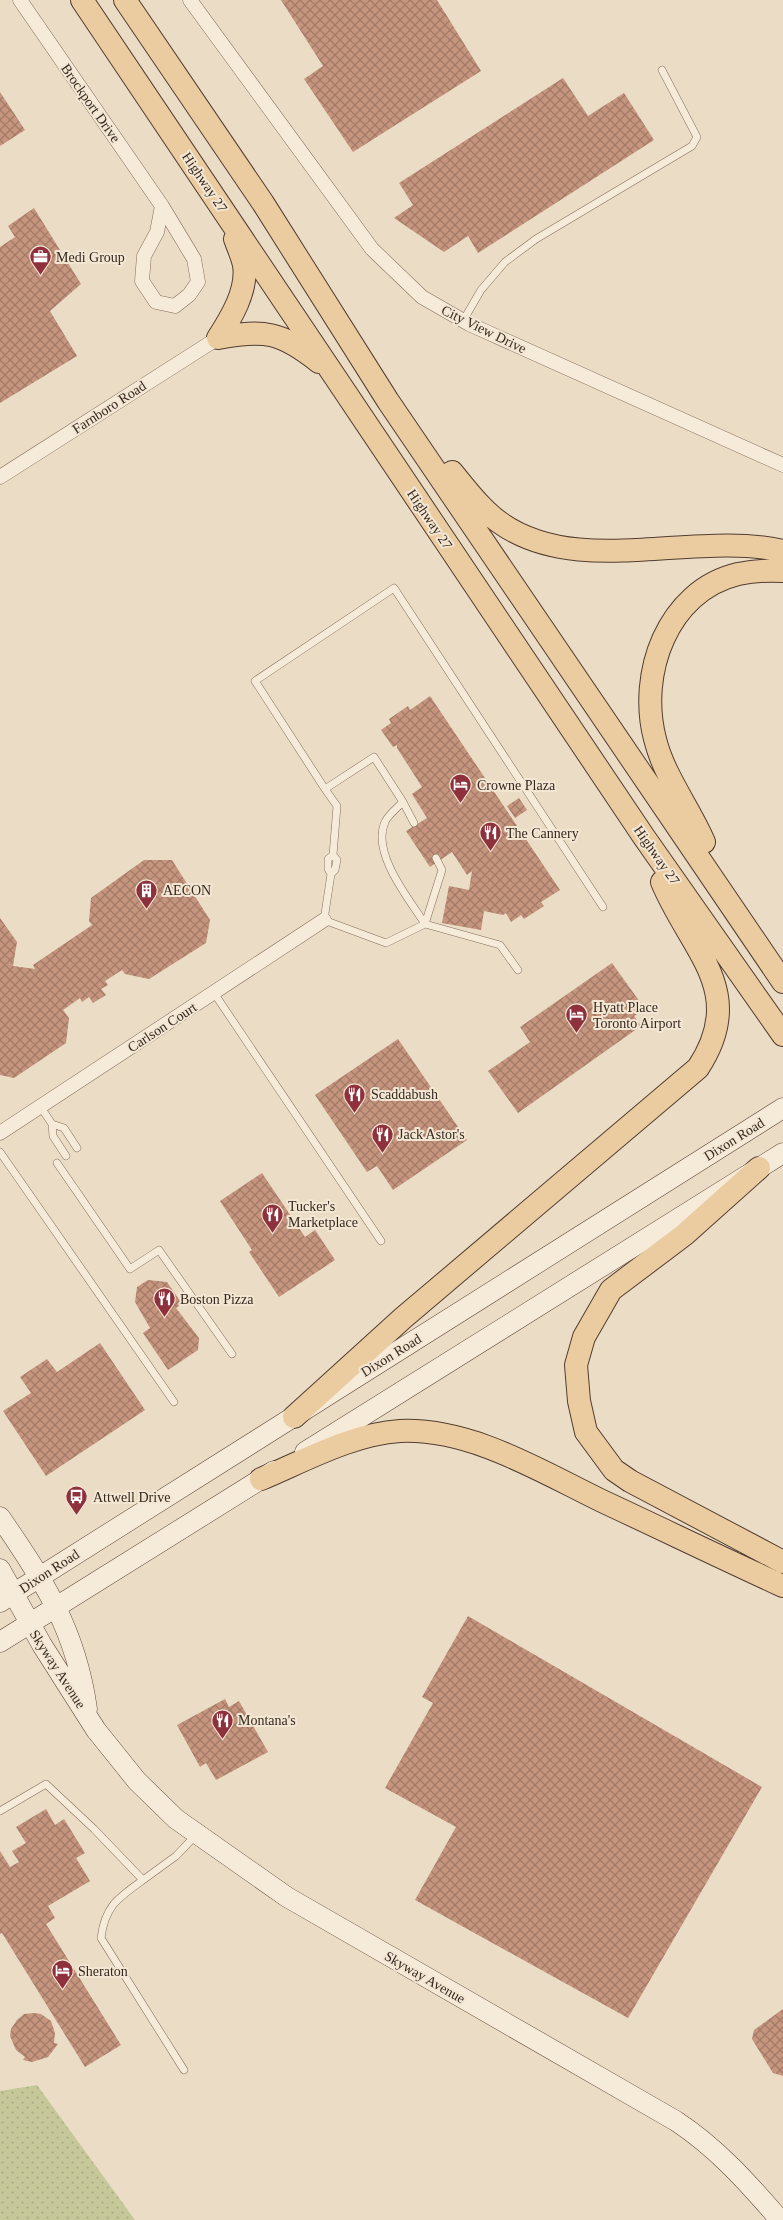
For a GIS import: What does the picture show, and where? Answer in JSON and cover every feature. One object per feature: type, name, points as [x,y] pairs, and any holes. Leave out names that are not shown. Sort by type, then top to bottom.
[{"type":"main road","name":"Highway 27","points":[[82,0],[644,837],[783,1035]]},
{"type":"main road","points":[[124,0],[263,203],[388,401],[783,982]]},
{"type":"main road","points":[[218,338],[231,318],[241,294],[244,266],[226,212]]},
{"type":"main road","points":[[218,338],[250,332],[269,334],[300,348],[332,372]]},
{"type":"main road","points":[[388,401],[436,452],[466,489],[499,521],[531,539],[566,547],[598,549],[651,549],[736,544],[783,551]]},
{"type":"main road","points":[[726,896],[702,837],[664,764],[654,739],[650,682],[656,654],[670,623],[707,587],[736,574],[761,570],[783,571]]},
{"type":"main road","points":[[294,1417],[403,1318],[698,1068],[711,1049],[717,1028],[716,991],[700,950],[668,896],[644,837]]},
{"type":"main road","name":"Dixon Road","points":[[7,1598],[40,1575],[783,1108]]},
{"type":"main road","points":[[0,1642],[783,1153]]},
{"type":"main road","points":[[759,1168],[684,1235],[611,1290],[584,1338],[576,1365],[578,1401],[586,1432],[614,1470],[630,1481],[783,1562]]},
{"type":"main road","points":[[261,1479],[339,1447],[398,1431],[427,1432],[460,1438],[512,1458],[783,1586]]},
{"type":"main road","points":[[0,1517],[40,1575],[56,1606]]},
{"type":"main road","points":[[0,1569],[7,1598],[30,1624]]},
{"type":"main road","name":"Skyway Avenue","points":[[56,1606],[67,1628],[82,1676],[87,1713]]},
{"type":"main road","name":"Skyway Avenue","points":[[30,1624],[96,1730],[136,1780],[176,1819],[287,1897],[676,2121],[704,2139],[737,2171],[780,2220]]},
{"type":"street","name":"Brockport Drive","points":[[20,0],[162,206],[194,259],[198,282],[189,295],[175,306],[156,302],[142,281],[144,256],[157,232],[162,206]]},
{"type":"street","name":"City View Drive","points":[[190,0],[372,249],[411,288],[445,312],[462,321],[783,465]]},
{"type":"street","name":"Farnboro Road","points":[[0,477],[218,338]]},
{"type":"street","name":"Carlson Court","points":[[0,1133],[324,920]]},
{"type":"lane","points":[[462,321],[481,290],[504,262],[536,239],[692,146],[697,137],[662,70]]},
{"type":"lane","points":[[518,970],[500,945],[425,924],[386,943],[324,920],[331,874],[328,868],[328,859],[333,855],[337,806],[255,681],[394,588],[603,907]]},
{"type":"lane","points":[[325,789],[374,757],[414,823]]},
{"type":"lane","points":[[403,802],[385,822],[381,838],[386,862],[425,924]]},
{"type":"lane","points":[[425,924],[442,870],[436,858]]},
{"type":"lane","points":[[214,993],[382,1240]]},
{"type":"lane","points":[[40,1106],[52,1124],[53,1136],[66,1156]]},
{"type":"lane","points":[[52,1124],[64,1128],[78,1148]]},
{"type":"lane","points":[[0,1152],[174,1402]]},
{"type":"lane","points":[[57,1163],[130,1269],[159,1250],[232,1354]]},
{"type":"lane","points":[[0,1811],[46,1784],[94,1828],[143,1880]]},
{"type":"lane","points":[[184,2070],[101,1938],[104,1920],[111,1907],[121,1896],[176,1856],[197,1834]]},
{"type":"green space","points":[[37,2085],[135,2220],[0,2220],[0,2091]]},
{"type":"building","points":[[281,0],[437,0],[481,71],[353,152],[304,79],[323,66]]},
{"type":"building","points":[[563,78],[588,116],[624,93],[654,140],[478,253],[468,236],[444,252],[394,218],[413,205],[399,183]]},
{"type":"building","points":[[0,92],[25,130],[0,146]]},
{"type":"building","points":[[34,208],[81,284],[50,311],[77,356],[0,403],[0,247],[15,237],[8,226]]},
{"type":"building","name":"Crowne Plaza","points":[[430,696],[560,890],[541,902],[544,906],[524,919],[521,915],[511,922],[506,913],[503,915],[484,911],[481,930],[442,923],[449,886],[469,890],[472,871],[467,875],[452,852],[430,867],[406,831],[427,818],[412,794],[422,787],[397,748],[397,745],[393,747],[381,730],[391,723],[389,719],[408,706],[410,710]]},
{"type":"building","points":[[519,798],[527,810],[515,818],[507,806]]},
{"type":"building","points":[[144,860],[172,860],[210,920],[206,943],[149,979],[125,974],[122,970],[105,981],[108,985],[101,989],[106,995],[93,1003],[89,997],[82,1002],[80,998],[63,1010],[69,1018],[66,1043],[14,1078],[0,1075],[0,918],[17,942],[13,966],[35,969],[33,965],[92,925],[89,921],[91,898]]},
{"type":"building","name":"Hyatt Place Toronto Airport","points":[[612,963],[645,1009],[634,1016],[641,1026],[518,1113],[488,1071],[530,1042],[520,1027]]},
{"type":"building","points":[[398,1039],[467,1140],[393,1190],[377,1166],[367,1172],[315,1095]]},
{"type":"building","name":"Tucker's Marketplace","points":[[262,1173],[305,1237],[315,1230],[335,1260],[279,1297],[249,1252],[252,1250],[220,1201]]},
{"type":"building","name":"Boston Pizza","points":[[148,1280],[167,1282],[182,1304],[176,1308],[199,1338],[198,1350],[168,1370],[143,1333],[150,1328],[135,1302],[137,1287]]},
{"type":"building","points":[[100,1343],[145,1410],[46,1476],[3,1411],[31,1393],[20,1377],[47,1359],[57,1372]]},
{"type":"building","points":[[468,1616],[762,1787],[628,2018],[415,1900],[456,1827],[385,1788],[433,1703],[422,1697]]},
{"type":"building","name":"Montana's","points":[[225,1699],[229,1707],[239,1701],[268,1752],[216,1780],[206,1763],[200,1767],[177,1725]]},
{"type":"building","name":"Sheraton","points":[[46,1809],[55,1825],[64,1819],[85,1853],[76,1858],[90,1881],[48,1906],[55,1918],[46,1924],[121,2045],[85,2067],[2,1933],[0,1934],[0,1851],[10,1867],[19,1862],[12,1851],[26,1843],[16,1827]]},
{"type":"building","points":[[783,2009],[783,2076],[773,2073],[752,2039],[754,2030]]},
{"type":"building","points":[[24,2014],[41,2014],[51,2021],[55,2033],[54,2043],[58,2044],[48,2057],[32,2062],[23,2060],[25,2057],[16,2050],[10,2036],[11,2029],[17,2020]]},
{"type":"place","name":"Medi Group","points":[[40,276]]},
{"type":"place","name":"Crowne Plaza","points":[[461,804]]},
{"type":"place","name":"The Cannery","points":[[490,852]]},
{"type":"place","name":"AECON","points":[[147,909]]},
{"type":"place","name":"Hyatt Place Toronto Airport","points":[[577,1034]]},
{"type":"place","name":"Scaddabush","points":[[355,1113]]},
{"type":"place","name":"Jack Astor's","points":[[382,1153]]},
{"type":"place","name":"Tucker's Marketplace","points":[[272,1233]]},
{"type":"place","name":"Boston Pizza","points":[[164,1318]]},
{"type":"place","name":"Attwell Drive","points":[[77,1516]]},
{"type":"place","name":"Montana's","points":[[222,1739]]},
{"type":"place","name":"Sheraton","points":[[62,1990]]}]
